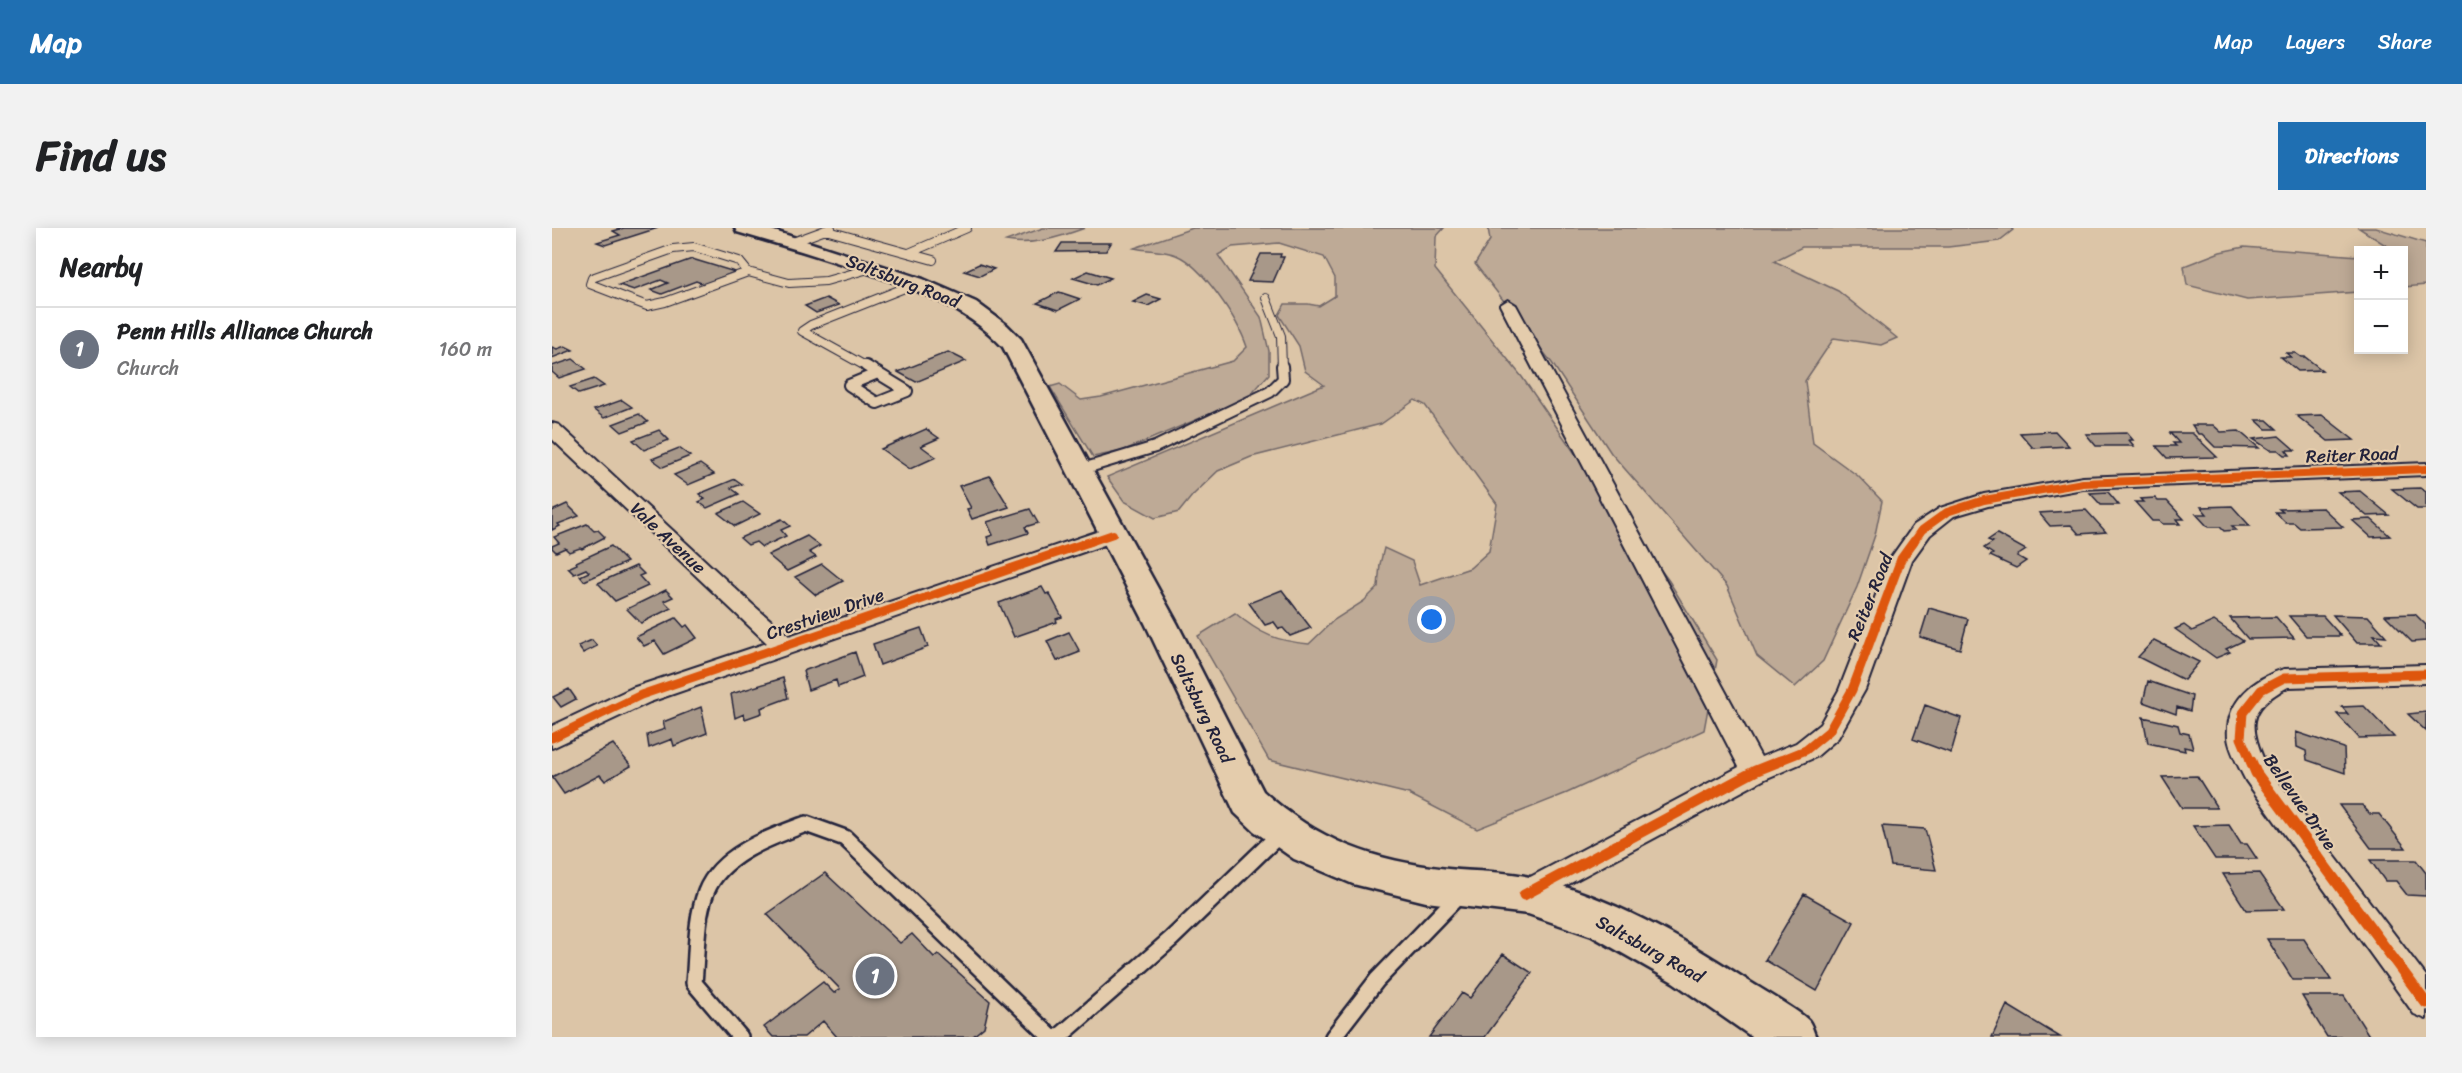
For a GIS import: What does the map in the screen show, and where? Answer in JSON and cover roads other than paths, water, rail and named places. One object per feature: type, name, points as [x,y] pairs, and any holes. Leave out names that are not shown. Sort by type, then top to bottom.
[{"type":"main road","name":"Saltsburg Road","points":[[753,229],[872,268],[920,266],[960,302],[1000,329],[1013,345],[1161,623],[1249,802],[1282,832],[1319,855],[1356,867],[1425,884],[1524,895],[1576,910],[1610,924],[1700,975],[1792,1037]]},
{"type":"street","points":[[1508,305],[1755,771]]},
{"type":"street","name":"Vale Avenue","points":[[552,429],[785,645]]},
{"type":"street","name":"Reiter Road","points":[[1524,895],[1755,771],[1806,750],[1829,731],[1852,690],[1901,559],[1922,530],[1947,512],[1984,500],[2083,483],[2426,469]]},
{"type":"street","name":"Crestview Drive","points":[[552,738],[641,695],[1113,534]]},
{"type":"street","name":"Bellevue Drive","points":[[2426,675],[2284,678],[2261,690],[2243,713],[2241,738],[2256,773],[2426,1003]]},
{"type":"lane","points":[[878,373],[849,385],[877,403],[907,391],[889,379],[802,331],[920,266],[967,228]]},
{"type":"lane","points":[[793,242],[828,229],[920,266]]},
{"type":"lane","points":[[748,272],[739,261],[694,247],[663,253],[592,278],[590,284],[647,306],[665,302],[748,272],[789,283],[826,281],[872,268]]},
{"type":"lane","points":[[1079,470],[1155,447],[1270,392],[1277,386],[1283,379],[1281,336],[1266,298]]},
{"type":"lane","points":[[740,1037],[694,983],[706,890],[722,869],[767,838],[806,824],[845,838],[1052,1037]]},
{"type":"lane","points":[[1059,1037],[1171,939],[1282,832]]},
{"type":"lane","points":[[1333,1037],[1346,1017],[1416,937],[1466,888]]},
{"type":"place","name":"Penn Hills Alliance Church","points":[[875,976]]}]
